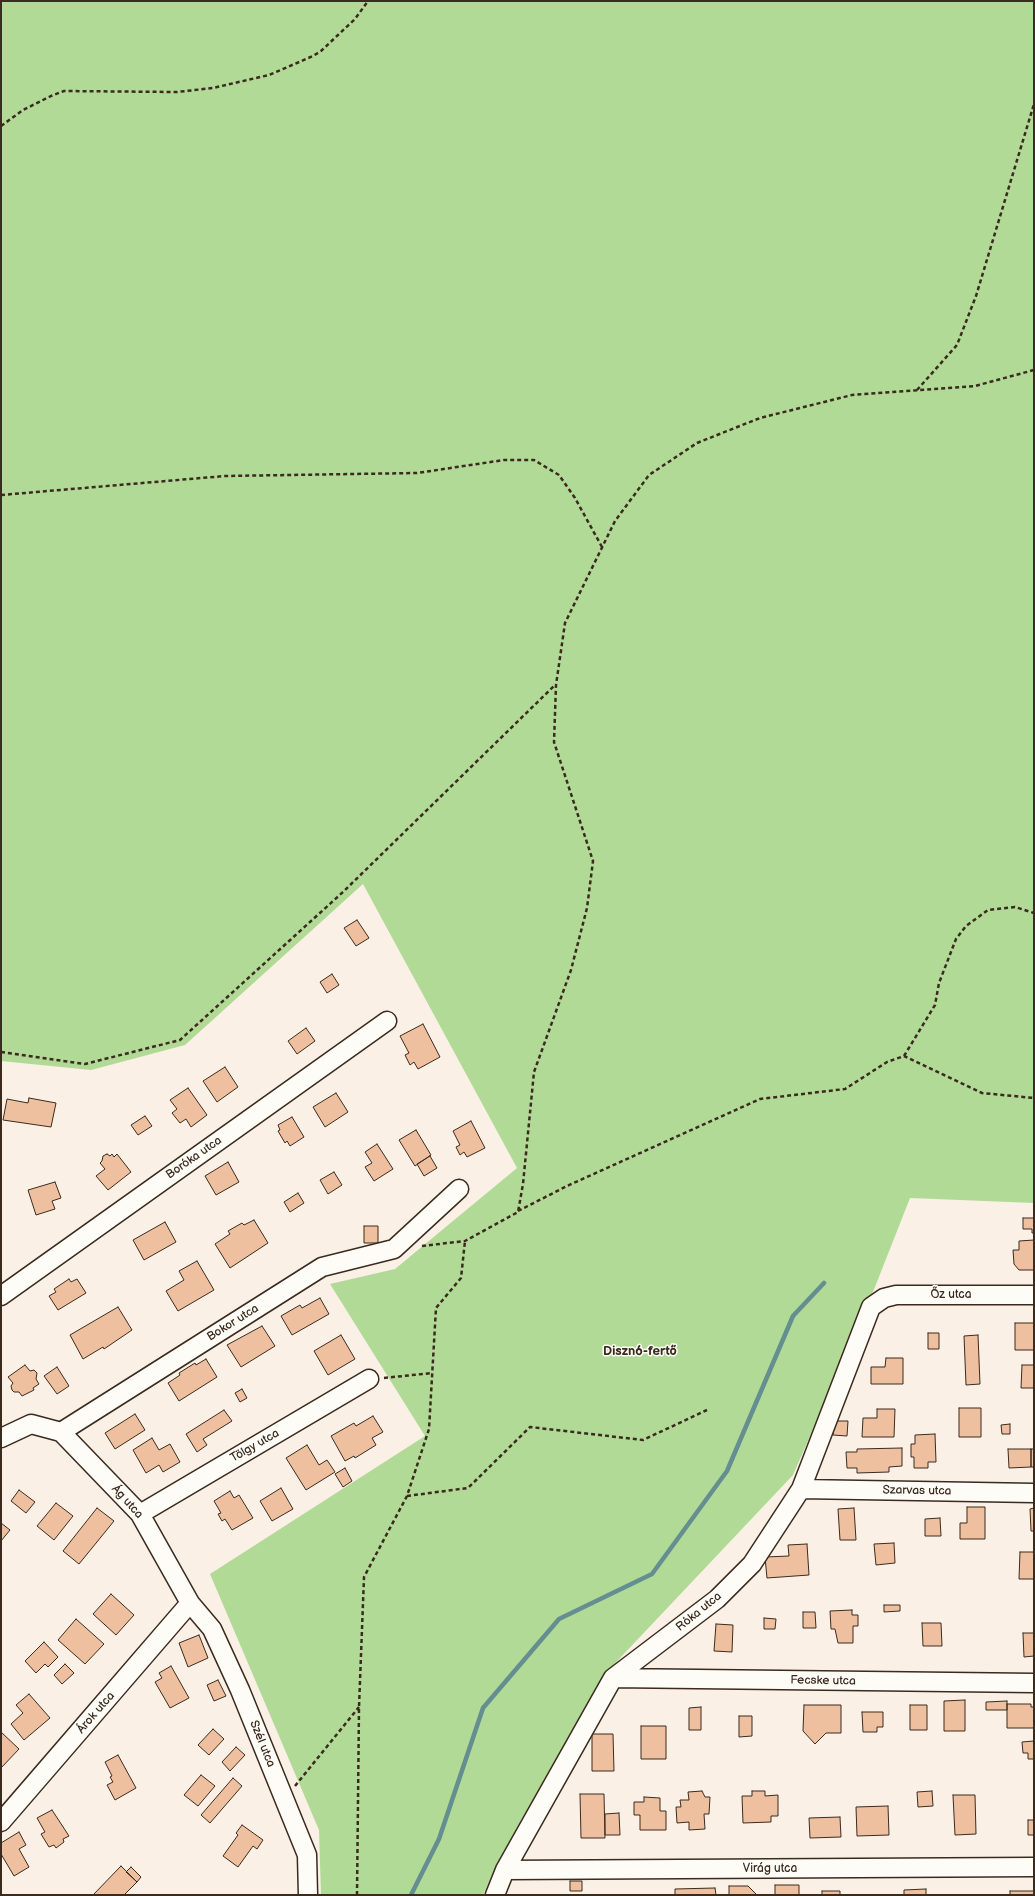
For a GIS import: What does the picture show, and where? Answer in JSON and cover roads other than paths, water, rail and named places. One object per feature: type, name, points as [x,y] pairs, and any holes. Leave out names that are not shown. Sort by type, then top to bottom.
[{"type":"street","name":"Boróka utca","points":[[1,1296],[387,1021]]},
{"type":"street","name":"Bokor utca","points":[[61,1432],[322,1267],[394,1249],[459,1190]]},
{"type":"street","name":"Őz utca","points":[[871,1306],[884,1298],[896,1295],[1034,1295]]},
{"type":"street","name":"Róka utca","points":[[495,1895],[505,1870],[612,1678],[717,1599],[752,1564],[801,1489],[871,1306]]},
{"type":"street","name":"Tölgy utca","points":[[140,1514],[369,1379]]},
{"type":"street","points":[[1,1438],[31,1424],[61,1432]]},
{"type":"street","name":"Ág utca","points":[[61,1432],[140,1514],[190,1603]]},
{"type":"street","name":"Szarvas utca","points":[[801,1489],[1034,1493]]},
{"type":"street","name":"Szél utca","points":[[190,1603],[212,1629],[240,1690],[307,1855],[308,1895]]},
{"type":"street","name":"Árok utca","points":[[1,1822],[190,1603]]},
{"type":"street","name":"Fecske utca","points":[[612,1678],[1034,1683]]},
{"type":"street","name":"Virág utca","points":[[505,1870],[1034,1867]]},
{"type":"waterway","points":[[411,1895],[439,1839],[483,1708],[559,1619],[652,1574],[727,1471],[793,1316],[824,1283]]},
{"type":"district","name":"Disznó-fertő","points":[[640,1352]]}]
